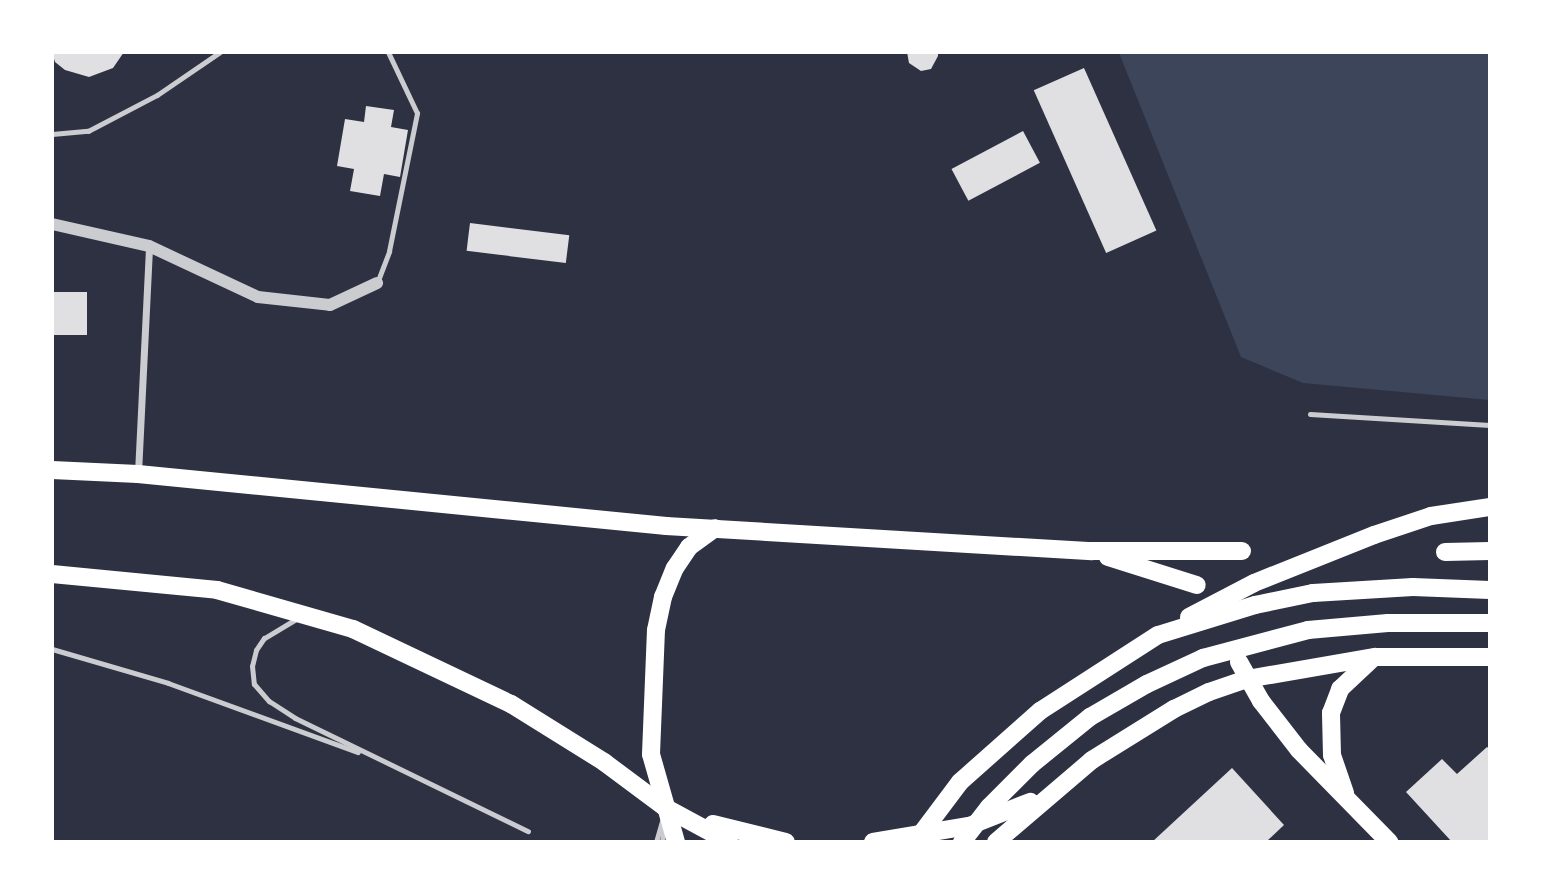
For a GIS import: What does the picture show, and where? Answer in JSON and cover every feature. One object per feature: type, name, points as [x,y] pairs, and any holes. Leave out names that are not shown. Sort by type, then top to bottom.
[{"type":"main road","points":[[52,470],[138,474],[715,528],[1092,551],[1242,551]]},
{"type":"main road","points":[[915,842],[960,782],[1040,711],[1157,635],[1244,588],[1339,548],[1431,516],[1489,507]]},
{"type":"main road","points":[[676,842],[651,754],[650,726],[656,630],[663,597],[675,568],[689,547],[715,528]]},
{"type":"main road","points":[[1092,551],[1197,585]]},
{"type":"main road","points":[[1445,552],[1489,551]]},
{"type":"main road","points":[[52,574],[217,590],[353,629],[415,656],[511,704],[604,762],[666,808],[729,842]]},
{"type":"main road","points":[[1157,635],[1255,605],[1313,593],[1413,587],[1489,590]]},
{"type":"main road","points":[[962,842],[989,807],[1032,764],[1090,717],[1147,684],[1203,658],[1308,630],[1388,623],[1489,623]]},
{"type":"main road","points":[[1348,800],[1332,755],[1331,713],[1340,689],[1375,657]]},
{"type":"main road","points":[[1209,692],[1247,679],[1375,657],[1489,657]]},
{"type":"main road","points":[[996,842],[1060,785],[1107,749],[1174,709],[1224,684],[1239,662],[1247,679],[1299,750],[1389,842]]},
{"type":"main road","points":[[873,842],[969,826],[1020,807],[1060,785]]},
{"type":"main road","points":[[666,808],[739,832],[786,842]]},
{"type":"street","points":[[52,224],[149,246],[258,297],[330,305],[377,283]]},
{"type":"street","points":[[138,474],[149,246]]},
{"type":"lane","points":[[52,134],[88,131],[157,95],[220,52]]},
{"type":"lane","points":[[377,283],[389,251],[417,113],[388,52]]},
{"type":"lane","points":[[1310,414],[1489,425]]},
{"type":"lane","points":[[305,614],[264,638],[252,666],[254,684],[268,701],[295,718],[528,831]]},
{"type":"lane","points":[[52,649],[168,683],[396,767]]},
{"type":"lane","points":[[656,842],[666,808]]},
{"type":"lane","points":[[662,842],[666,808]]},
{"type":"shaded area","points":[[1119,53],[1489,53],[1489,400],[1303,383],[1241,357]]},
{"type":"building","points":[[52,52],[124,52],[113,68],[89,77],[65,70],[55,62]]},
{"type":"building","points":[[907,52],[938,52],[938,56],[931,69],[921,71],[909,63]]},
{"type":"building","points":[[1084,68],[1156,231],[1106,253],[1034,90]]},
{"type":"building","points":[[366,106],[394,110],[391,127],[408,130],[400,177],[384,174],[380,196],[350,191],[354,169],[337,166],[345,119],[364,122]]},
{"type":"building","points":[[1023,131],[1040,163],[968,201],[951,169]]},
{"type":"building","points":[[470,223],[569,235],[566,263],[467,251]]},
{"type":"building","points":[[52,292],[87,292],[87,335],[52,335]]},
{"type":"building","points":[[1487,747],[1490,749],[1490,842],[1452,842],[1406,792],[1442,759],[1457,774]]},
{"type":"building","points":[[1232,768],[1284,825],[1266,842],[1152,842]]}]
